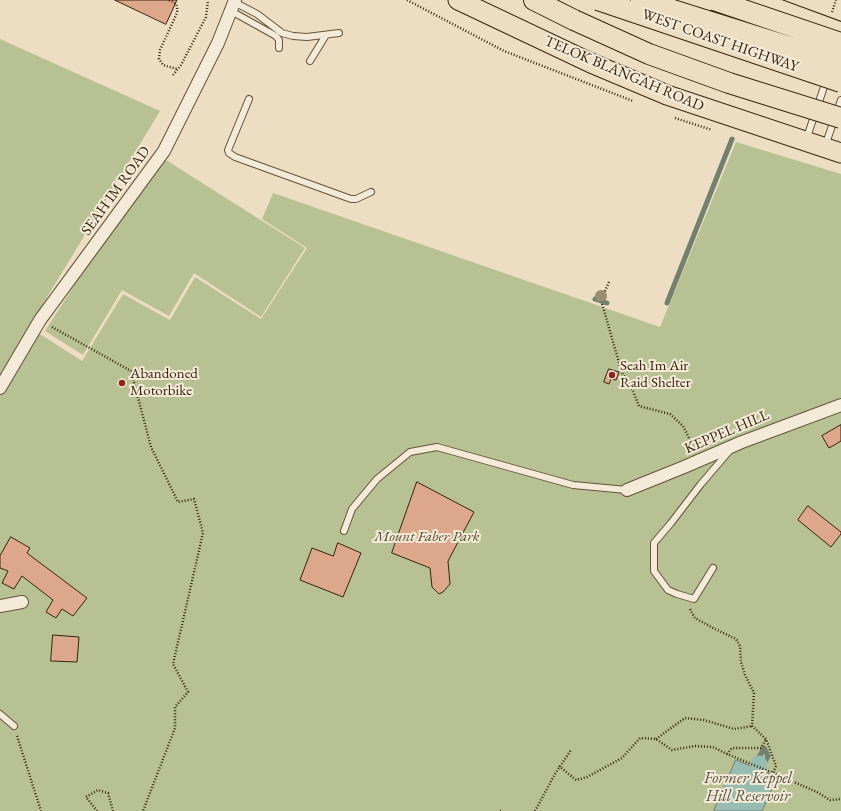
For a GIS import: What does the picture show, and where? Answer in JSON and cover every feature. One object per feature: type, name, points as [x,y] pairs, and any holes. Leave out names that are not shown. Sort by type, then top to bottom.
[{"type":"highway","points":[[534,0],[648,54],[729,83],[841,118]]},
{"type":"highway","name":"WEST COAST HIGHWAY","points":[[598,0],[835,71]]},
{"type":"highway","points":[[641,0],[835,71]]},
{"type":"highway","points":[[714,0],[841,43]]},
{"type":"main road","name":"TELOK BLANGAH ROAD","points":[[458,0],[591,63],[667,95],[805,142],[833,150]]},
{"type":"main road","points":[[754,0],[841,32]]},
{"type":"street","name":"SEAH IM ROAD","points":[[0,388],[40,320],[164,151],[218,43],[233,4]]},
{"type":"street","name":"KEPPEL HILL","points":[[627,490],[735,445],[841,405]]},
{"type":"street","points":[[0,606],[22,602]]},
{"type":"lane","points":[[233,4],[256,14],[282,32],[293,36],[307,37],[339,33]]},
{"type":"lane","points":[[233,4],[276,36],[279,40],[278,48]]},
{"type":"lane","points":[[310,61],[326,35]]},
{"type":"lane","points":[[805,142],[835,71],[841,37]]},
{"type":"lane","points":[[249,100],[228,150],[229,153],[241,159],[351,199],[356,199],[371,192]]},
{"type":"lane","points":[[833,150],[841,100]]},
{"type":"lane","points":[[714,568],[694,599],[682,596],[668,590],[654,571],[654,543],[701,484],[735,445]]},
{"type":"lane","points":[[344,531],[352,509],[377,479],[410,452],[437,447],[573,485],[627,490]]},
{"type":"lane","points":[[0,714],[14,726]]},
{"type":"path","points":[[169,0],[176,3],[178,7],[177,13],[160,50],[159,59],[163,65],[177,69]]},
{"type":"path","points":[[173,75],[181,64],[206,17],[208,0]]},
{"type":"path","points":[[609,282],[601,300],[622,373],[630,384],[639,406],[670,414],[683,426],[689,438],[694,463]]},
{"type":"path","points":[[40,320],[131,371],[151,447],[178,502],[194,499],[203,533],[173,664],[188,692],[175,707],[175,728],[143,811]]},
{"type":"path","points":[[682,596],[695,618],[736,639],[740,646],[741,662],[745,675],[754,693],[752,726]]},
{"type":"path","points":[[656,739],[685,718],[704,720],[734,728],[752,726],[766,739],[776,766],[773,772]]},
{"type":"path","points":[[14,726],[41,811]]},
{"type":"path","points":[[560,766],[576,780],[587,777],[622,758],[640,738],[656,739],[672,750],[695,746],[713,747],[773,772],[817,792],[830,800],[841,799]]},
{"type":"path","points":[[727,754],[732,748],[761,748],[766,739]]},
{"type":"path","points":[[535,811],[560,766],[571,750]]},
{"type":"path","points":[[772,777],[778,780]]},
{"type":"path","points":[[97,811],[86,797],[98,790],[108,793],[113,811]]},
{"type":"green space","name":"Mount Faber Park","points":[[0,39],[160,111],[29,327],[82,361],[123,294],[170,320],[195,277],[261,319],[307,248],[262,219],[273,193],[660,327],[736,142],[841,174],[841,811],[0,811]]},
{"type":"green space","points":[[158,155],[305,248],[261,317],[194,273],[169,316],[122,290],[83,355],[45,331]]},
{"type":"water","name":"Former Keppel Hill Reservoir","points":[[736,760],[777,777],[762,811],[714,811]]},
{"type":"building","points":[[115,0],[177,0],[166,24]]},
{"type":"building","name":"Seah Im Air Raid Shelter","points":[[609,369],[619,372],[616,380],[611,379],[609,384],[604,382]]},
{"type":"building","points":[[841,425],[841,441],[829,448],[822,436]]},
{"type":"building","points":[[417,482],[474,512],[448,561],[450,584],[443,592],[439,594],[432,587],[430,568],[392,553]]},
{"type":"building","points":[[808,506],[841,532],[831,547],[798,520]]},
{"type":"building","points":[[11,537],[30,548],[27,553],[87,598],[73,616],[62,609],[56,618],[46,612],[53,600],[22,576],[14,589],[2,583],[8,571],[0,568],[0,556]]},
{"type":"building","points":[[338,543],[361,553],[343,597],[300,580],[312,548],[333,556]]},
{"type":"building","points":[[53,635],[79,637],[77,662],[51,661]]},
{"type":"waterway","points":[[667,303],[732,139]]},
{"type":"waterway","points":[[595,299],[607,303]]},
{"type":"waterway","points":[[764,748],[768,756],[763,766],[756,763],[764,748]]},
{"type":"place","name":"Seah Im Air Raid Shelter","points":[[612,375]]},
{"type":"place","name":"Abandoned Motorbike","points":[[122,383]]}]
